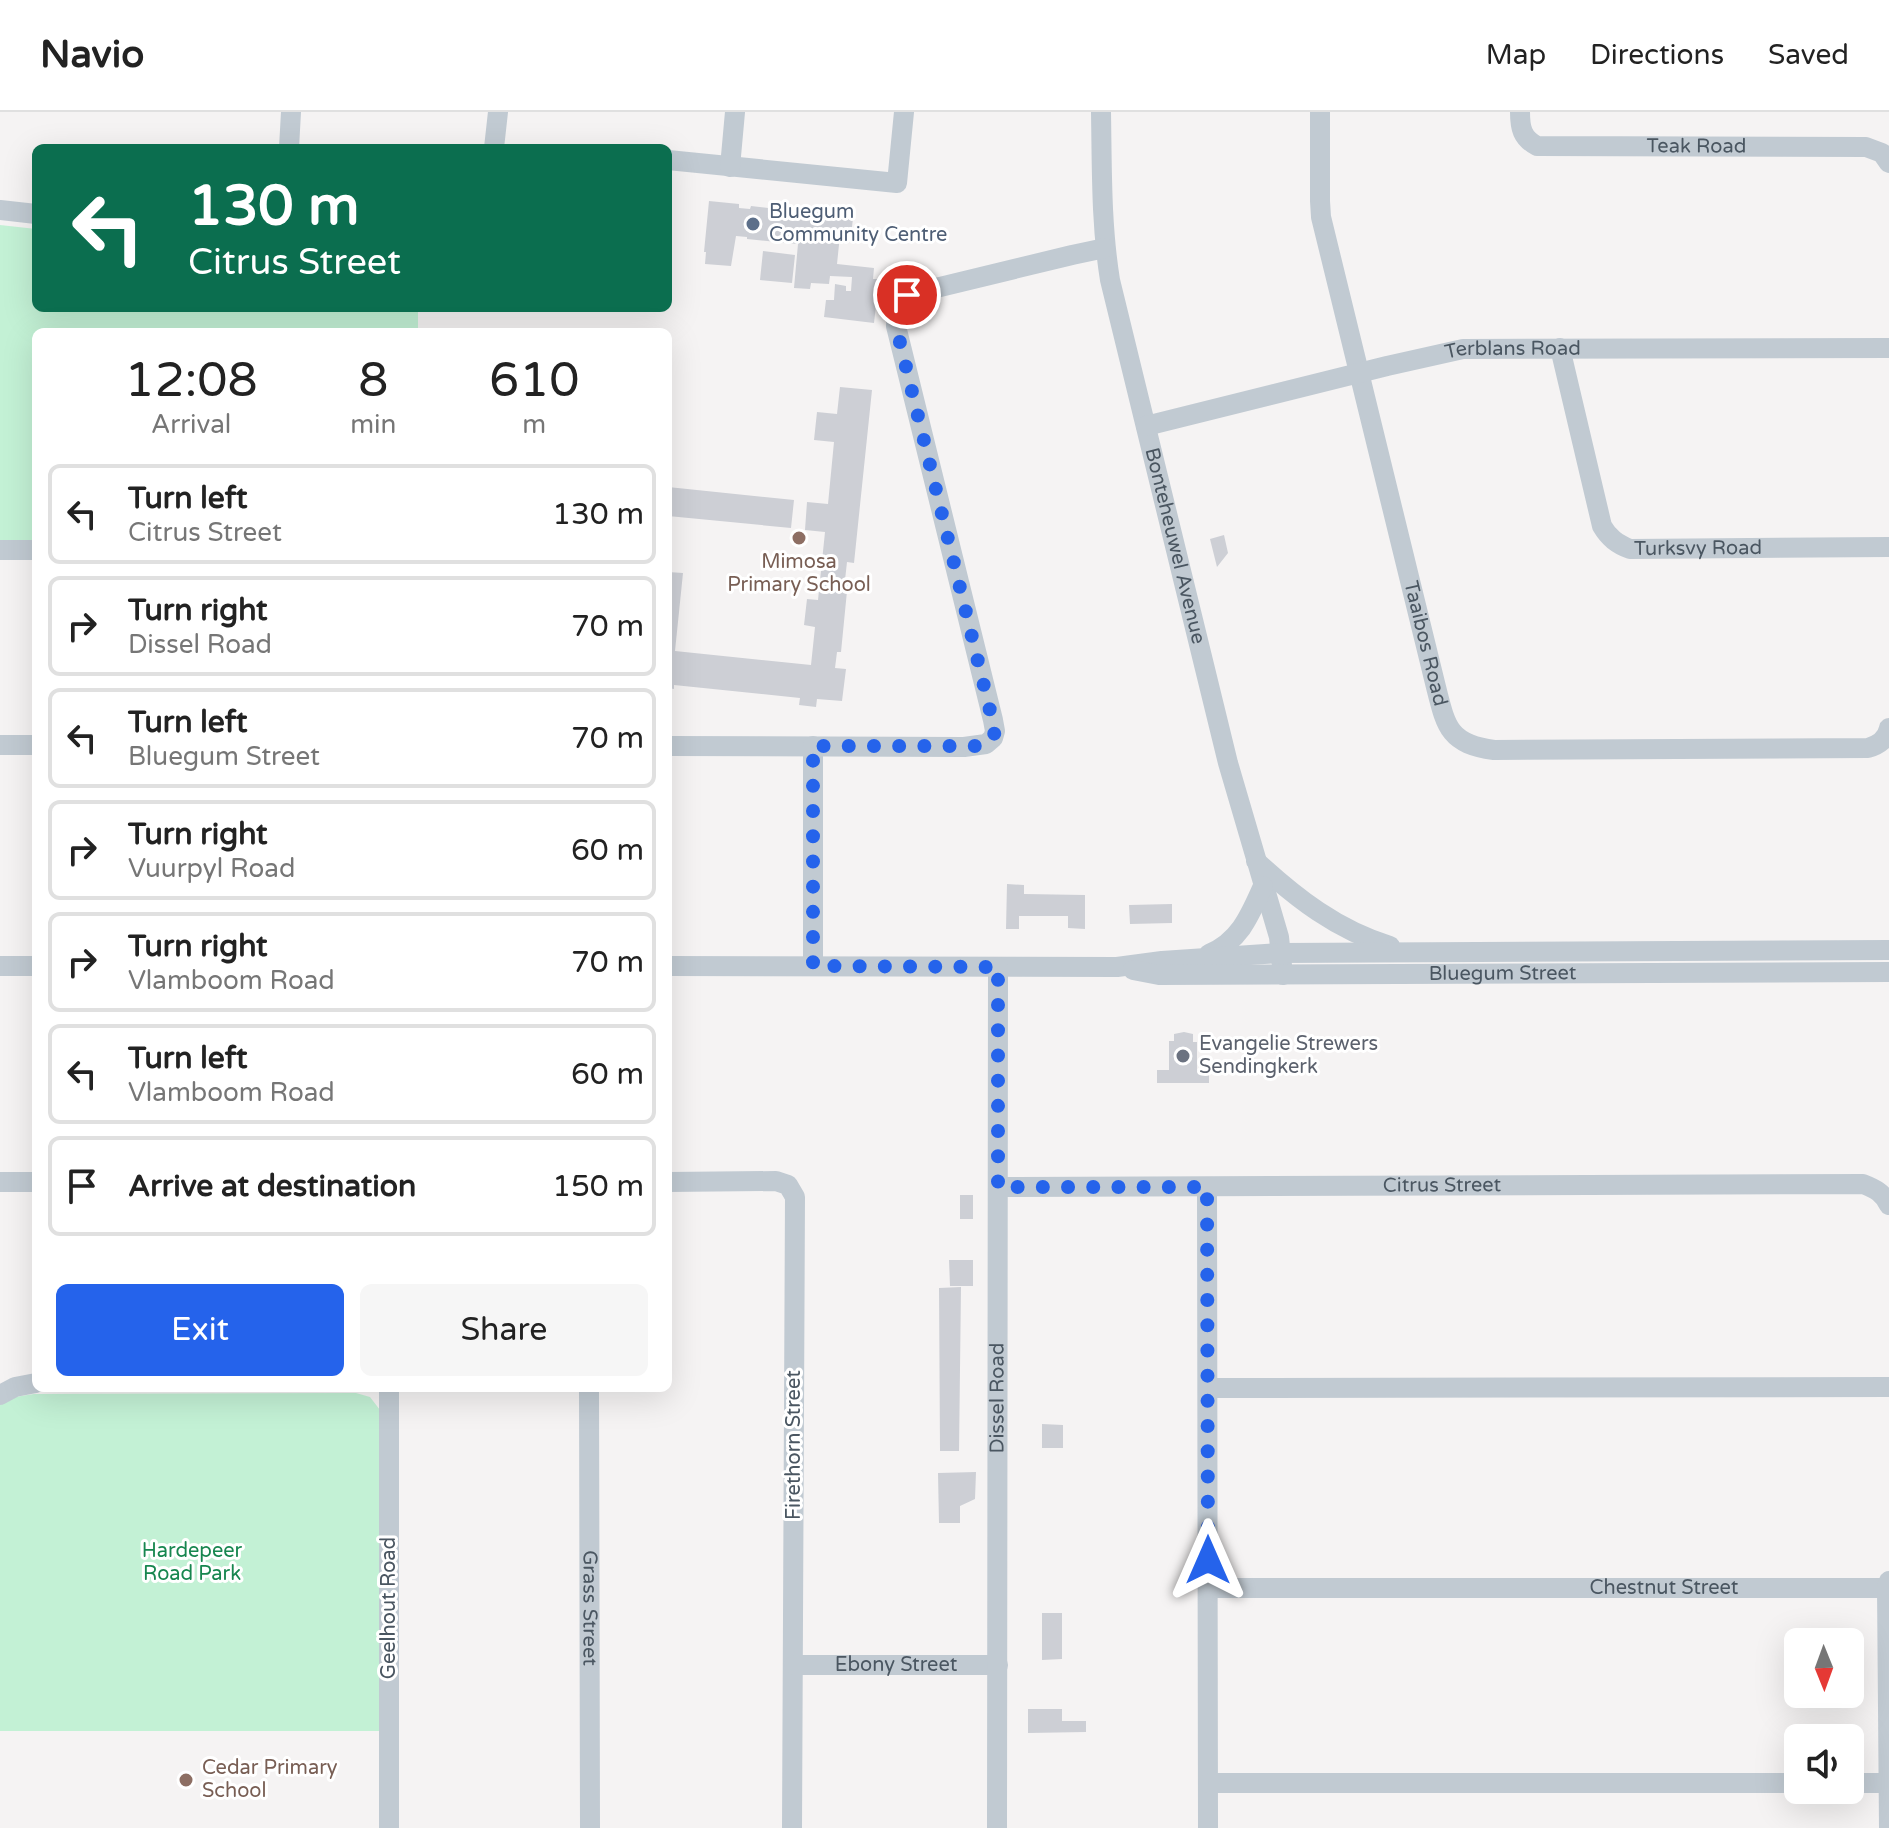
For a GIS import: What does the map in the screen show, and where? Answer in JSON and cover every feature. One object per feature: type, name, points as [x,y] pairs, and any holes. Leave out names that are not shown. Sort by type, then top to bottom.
[{"type":"street","points":[[289,144],[291,112]]},
{"type":"street","points":[[494,144],[498,112]]},
{"type":"street","points":[[730,167],[735,112]]},
{"type":"street","points":[[672,160],[897,183],[904,112]]},
{"type":"street","name":"Bonteheuwel Avenue","points":[[1101,112],[1102,212],[1110,280],[1228,763],[1279,937],[1283,975]]},
{"type":"street","name":"Taaibos Road","points":[[1320,112],[1321,217],[1448,728],[1460,740],[1475,748],[1494,750],[1868,748],[1882,740],[1889,728]]},
{"type":"street","name":"Teak Road","points":[[1520,112],[1522,131],[1537,146],[1866,147],[1882,153],[1889,163]]},
{"type":"street","points":[[0,210],[32,214]]},
{"type":"street","points":[[672,746],[964,747],[986,744],[993,738],[993,720],[896,326],[897,309],[907,295],[1105,248]]},
{"type":"street","name":"Turksvy Road","points":[[1560,348],[1602,526],[1621,545],[1630,549],[1889,547]]},
{"type":"street","name":"Terblans Road","points":[[1146,426],[1463,349],[1889,348]]},
{"type":"street","points":[[0,550],[32,550]]},
{"type":"street","points":[[0,745],[32,745]]},
{"type":"street","points":[[813,746],[813,966]]},
{"type":"street","points":[[1256,861],[1303,901],[1338,925],[1376,942],[1410,951]]},
{"type":"street","points":[[1198,958],[1219,950],[1234,938],[1247,921],[1263,886]]},
{"type":"street","name":"Bluegum Street","points":[[672,966],[1117,967],[1280,953],[1889,950]]},
{"type":"street","points":[[0,966],[32,966]]},
{"type":"street","name":"Dissel Road","points":[[997,1828],[998,967]]},
{"type":"street","name":"Bluegum Street","points":[[1117,967],[1159,975],[1889,972]]},
{"type":"street","name":"Firethorn Street","points":[[672,1182],[776,1181],[788,1185],[795,1197],[792,1828]]},
{"type":"street","points":[[0,1182],[32,1182]]},
{"type":"street","name":"Citrus Street","points":[[998,1187],[1863,1184],[1887,1196]]},
{"type":"street","points":[[1207,1187],[1208,1828]]},
{"type":"street","points":[[0,1395],[15,1387],[32,1384]]},
{"type":"street","points":[[1208,1388],[1889,1387]]},
{"type":"street","name":"Geelhout Road","points":[[389,1392],[389,1828]]},
{"type":"street","name":"Grass Street","points":[[589,1392],[590,1828]]},
{"type":"street","name":"Chestnut Street","points":[[1208,1588],[1888,1584],[1889,1828]]},
{"type":"street","name":"Ebony Street","points":[[794,1665],[998,1665]]},
{"type":"street","points":[[1208,1783],[1784,1783]]},
{"type":"street","points":[[1864,1783],[1889,1783]]},
{"type":"green space","points":[[0,225],[32,229],[32,312],[418,312],[418,328],[32,328],[32,542],[0,542]]},
{"type":"green space","name":"Hardepeer Road Park","points":[[356,1393],[370,1397],[380,1410],[383,1731],[0,1731],[0,1405],[15,1397],[34,1394]]},
{"type":"building","points":[[709,201],[739,204],[739,208],[802,210],[853,218],[851,236],[840,235],[837,264],[874,268],[873,279],[879,279],[874,323],[824,317],[826,300],[834,300],[835,284],[846,286],[846,291],[851,291],[852,277],[830,276],[829,284],[811,283],[810,289],[794,288],[798,244],[736,236],[731,266],[705,264]]},
{"type":"building","points":[[763,251],[795,255],[792,283],[760,280]]},
{"type":"building","points":[[840,387],[872,390],[854,563],[847,562],[841,652],[837,652],[835,668],[846,669],[842,701],[817,699],[816,707],[799,705],[800,698],[674,685],[672,689],[672,572],[683,573],[675,651],[811,665],[815,627],[804,625],[807,599],[818,600],[825,532],[805,530],[807,502],[828,504],[834,442],[814,440],[817,412],[837,414]]},
{"type":"building","points":[[672,487],[794,500],[791,528],[672,516]]},
{"type":"building","points":[[1224,535],[1228,553],[1217,567],[1210,539]]},
{"type":"building","points":[[1007,884],[1024,885],[1024,894],[1085,895],[1085,929],[1068,928],[1068,916],[1019,916],[1019,929],[1006,929]]},
{"type":"building","points":[[1172,904],[1172,923],[1130,924],[1129,905]]},
{"type":"building","name":"Evangelie Strewers Sendingkerk","points":[[1174,1034],[1193,1034],[1193,1042],[1197,1042],[1197,1070],[1209,1071],[1209,1083],[1157,1083],[1157,1070],[1169,1070],[1169,1041],[1174,1041]]},
{"type":"building","points":[[960,1195],[973,1195],[973,1219],[960,1219]]},
{"type":"building","points":[[949,1260],[973,1260],[973,1286],[950,1286]]},
{"type":"building","points":[[961,1287],[959,1451],[940,1451],[939,1288]]},
{"type":"building","points":[[1042,1424],[1063,1425],[1063,1448],[1042,1448]]},
{"type":"building","points":[[976,1472],[975,1499],[960,1506],[960,1523],[939,1523],[938,1473]]},
{"type":"building","points":[[1042,1613],[1062,1613],[1062,1659],[1042,1660]]},
{"type":"building","points":[[1028,1709],[1062,1709],[1062,1721],[1086,1721],[1086,1732],[1028,1733]]},
{"type":"place","name":"Bluegum Community Centre","points":[[753,224]]},
{"type":"place","name":"Mimosa Primary School","points":[[799,538]]},
{"type":"place","name":"Evangelie Strewers Sendingkerk","points":[[1183,1056]]},
{"type":"place","name":"Cedar Primary School","points":[[186,1780]]},
{"type":"route","points":[[907,295],[897,309],[896,326],[995,731],[986,744],[964,747],[813,746],[813,966],[998,967],[998,1187],[1207,1187],[1208,1560]]}]
